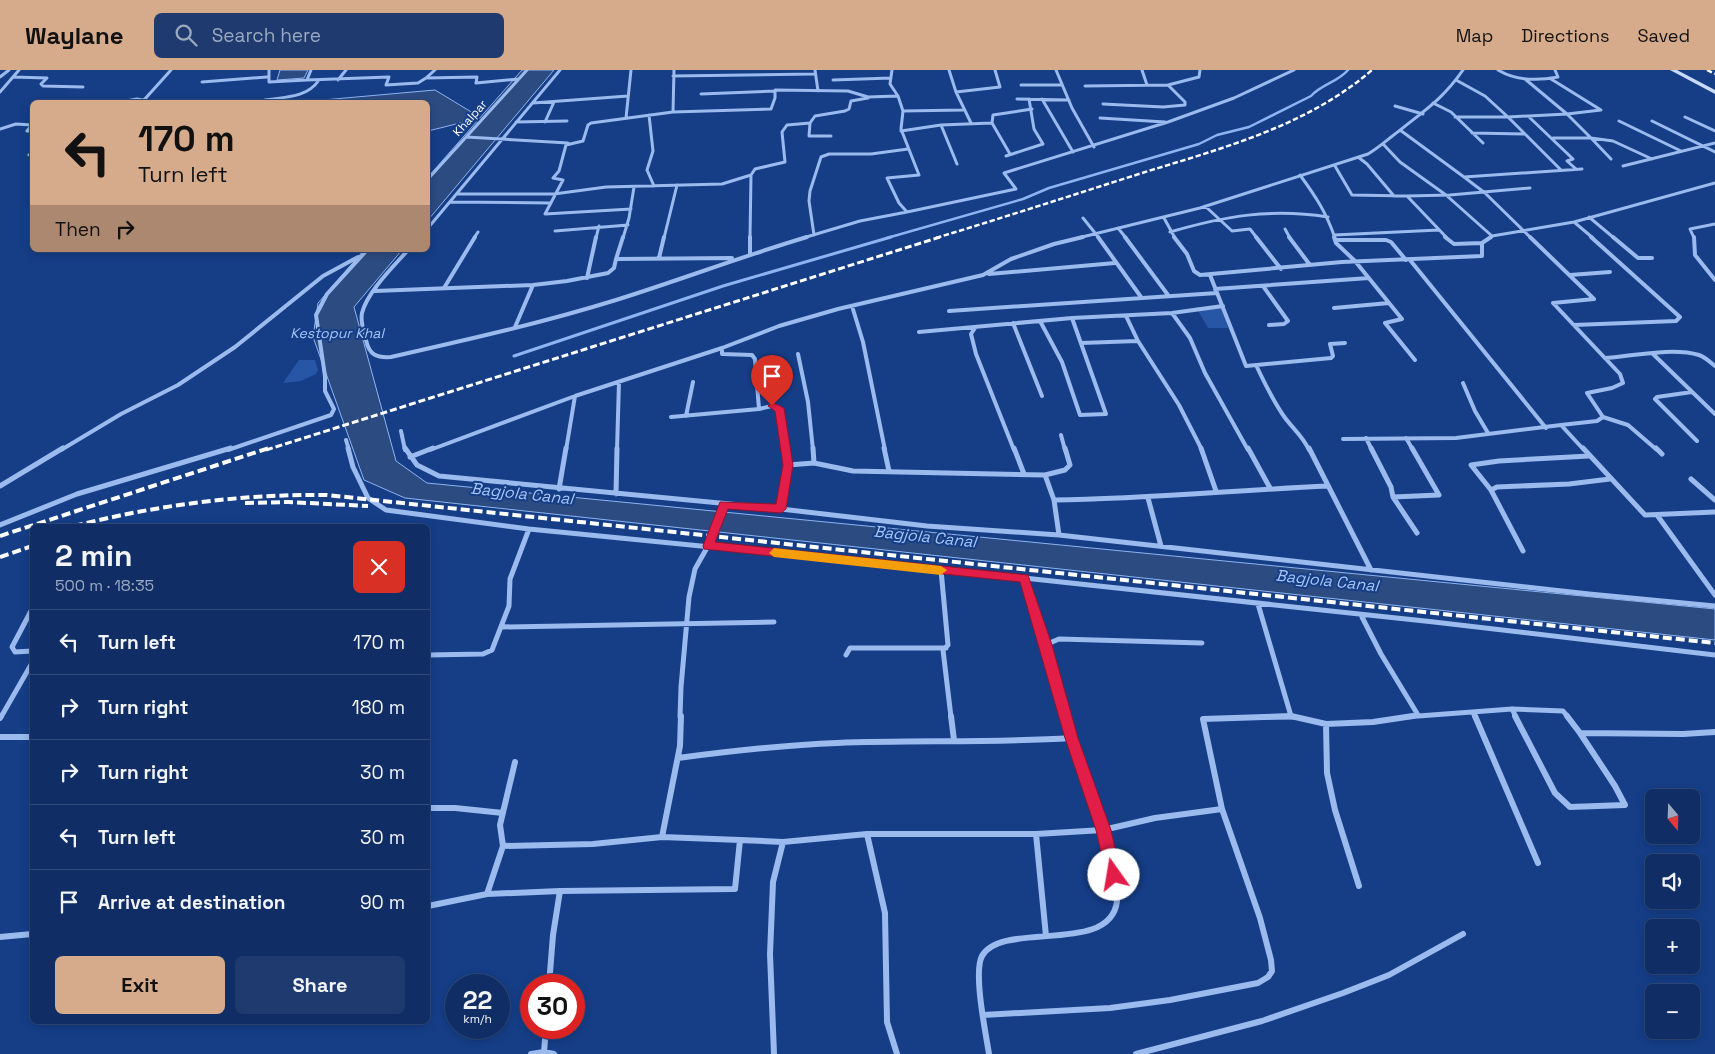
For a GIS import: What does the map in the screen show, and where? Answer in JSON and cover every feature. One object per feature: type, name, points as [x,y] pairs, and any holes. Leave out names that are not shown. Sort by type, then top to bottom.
[{"type":"street","points":[[0,77],[9,70]]},
{"type":"street","points":[[0,92],[19,70]]},
{"type":"street","points":[[123,100],[144,100],[171,70]]},
{"type":"street","points":[[269,70],[267,77],[269,82],[389,77],[386,85],[418,83],[435,70]]},
{"type":"street","points":[[307,80],[311,70]]},
{"type":"street","points":[[338,80],[346,70]]},
{"type":"street","name":"Khalpar","points":[[430,178],[527,70]]},
{"type":"street","points":[[430,226],[560,70]]},
{"type":"street","points":[[626,118],[631,70]]},
{"type":"street","points":[[673,112],[674,70]]},
{"type":"street","points":[[892,70],[890,84],[898,96],[903,111],[902,131],[918,175],[888,178],[899,203],[907,212]]},
{"type":"street","points":[[949,70],[963,110],[971,124]]},
{"type":"street","points":[[956,92],[1000,88],[995,70]]},
{"type":"street","points":[[1056,70],[1069,100],[1094,147]]},
{"type":"street","points":[[1142,70],[1147,85]]},
{"type":"street","points":[[1085,86],[1168,86],[1199,77],[1200,70]]},
{"type":"street","points":[[406,252],[375,291],[362,312],[369,351],[372,355],[378,357],[398,355],[515,327],[616,300],[737,258],[860,222],[1016,189],[1004,173],[1094,147],[1168,122],[1234,98],[1294,70]]},
{"type":"street","points":[[410,457],[575,396],[722,348],[779,326],[852,306],[982,275],[993,271],[1011,259],[1054,244],[1164,218],[1300,175],[1335,166],[1368,154],[1384,145],[1400,130],[1406,128],[1423,114],[1456,80],[1463,70]]},
{"type":"street","points":[[1498,70],[1508,76],[1525,79],[1552,79],[1558,77],[1555,70]]},
{"type":"street","points":[[1674,70],[1715,92]]},
{"type":"street","points":[[673,76],[814,72],[818,91]]},
{"type":"street","points":[[13,77],[48,78],[41,84],[43,86],[83,87]]},
{"type":"street","points":[[202,82],[267,77]]},
{"type":"street","points":[[426,78],[477,78],[476,83],[518,79]]},
{"type":"street","points":[[833,80],[891,78]]},
{"type":"street","points":[[1525,79],[1567,114],[1611,159]]},
{"type":"street","points":[[1455,117],[1508,117],[1601,110],[1552,79]]},
{"type":"street","points":[[265,100],[305,94],[316,87],[319,80]]},
{"type":"street","points":[[1456,80],[1485,96],[1561,170]]},
{"type":"street","points":[[1021,85],[1062,85]]},
{"type":"street","points":[[1103,104],[1184,105],[1185,102],[1168,86]]},
{"type":"street","points":[[701,94],[775,90],[848,91],[868,97]]},
{"type":"street","points":[[466,137],[568,143],[583,141],[588,125],[591,123],[673,112],[771,108],[775,98],[775,91]]},
{"type":"street","points":[[533,103],[628,96]]},
{"type":"street","points":[[831,136],[809,136],[810,123],[815,116],[845,111],[849,108],[851,101],[868,97],[898,96]]},
{"type":"street","points":[[1006,156],[1043,144],[1034,129],[1029,99]]},
{"type":"street","points":[[1042,99],[1073,152]]},
{"type":"street","points":[[1017,100],[1069,100]]},
{"type":"street","points":[[545,122],[554,102]]},
{"type":"street","points":[[1433,103],[1446,109],[1482,143]]},
{"type":"street","points":[[1395,106],[1423,114]]},
{"type":"street","points":[[1010,154],[992,123],[993,115],[1032,109]]},
{"type":"street","points":[[903,111],[963,110]]},
{"type":"street","points":[[649,115],[653,151],[647,170],[654,186]]},
{"type":"street","points":[[1528,116],[1573,159],[1567,161],[1576,169]]},
{"type":"street","points":[[1100,118],[1168,122]]},
{"type":"street","points":[[1685,118],[1715,132]]},
{"type":"street","points":[[516,122],[567,121]]},
{"type":"street","points":[[1619,121],[1681,151]]},
{"type":"street","points":[[1652,121],[1715,152]]},
{"type":"street","points":[[457,194],[554,194],[596,188],[722,184],[751,175],[756,170],[785,162],[782,132],[784,127],[792,124],[810,123]]},
{"type":"street","points":[[902,131],[941,125],[992,123]]},
{"type":"street","points":[[0,129],[16,124],[30,125]]},
{"type":"street","points":[[941,125],[957,164]]},
{"type":"street","points":[[1400,130],[1485,193],[1594,299],[1554,303],[1620,374],[1623,382],[1612,388],[1587,393],[1603,417],[1628,425],[1662,454]]},
{"type":"street","points":[[1472,133],[1524,134]]},
{"type":"street","points":[[1553,138],[1591,138],[1613,141],[1652,158]]},
{"type":"street","points":[[568,143],[559,171],[553,178],[563,180],[545,214],[631,209]]},
{"type":"street","points":[[1623,166],[1715,143]]},
{"type":"street","points":[[1384,145],[1415,174],[1446,195],[1492,236]]},
{"type":"street","points":[[814,235],[810,196],[821,157],[829,154],[872,154],[908,149]]},
{"type":"street","points":[[1358,157],[1367,164],[1394,196]]},
{"type":"street","points":[[1335,166],[1352,195],[1446,195],[1530,188]]},
{"type":"street","points":[[1464,178],[1582,169]]},
{"type":"street","points":[[750,254],[751,175]]},
{"type":"street","points":[[1300,175],[1321,203],[1328,217],[1336,243],[1355,262],[1402,318],[1385,322],[1415,360]]},
{"type":"street","points":[[1407,196],[1454,244],[1482,243],[1492,236],[1574,222],[1715,184]]},
{"type":"street","points":[[659,258],[677,185]]},
{"type":"street","points":[[375,291],[533,285],[587,278],[612,271],[628,225],[634,187]]},
{"type":"street","points":[[450,202],[550,203]]},
{"type":"street","points":[[1204,206],[1232,231],[1250,229],[1281,268]]},
{"type":"street","points":[[1170,232],[1218,218],[1270,211],[1303,212],[1328,217]]},
{"type":"street","points":[[1589,217],[1638,258],[1652,258]]},
{"type":"street","points":[[1083,218],[1097,233],[1131,286],[1142,297]]},
{"type":"street","points":[[1164,218],[1170,232],[1187,254],[1196,273],[1210,275],[1355,262],[1482,256],[1482,243]]},
{"type":"street","points":[[1574,222],[1680,317],[1676,320],[1668,321],[1574,325]]},
{"type":"street","points":[[1715,224],[1692,227],[1690,231],[1695,240],[1695,255],[1698,261],[1715,280]]},
{"type":"street","points":[[555,231],[628,225]]},
{"type":"street","points":[[587,278],[600,226]]},
{"type":"street","points":[[1118,228],[1168,295]]},
{"type":"street","points":[[1285,228],[1292,242],[1310,266]]},
{"type":"street","points":[[1335,238],[1439,230]]},
{"type":"street","points":[[444,288],[478,232]]},
{"type":"street","points":[[1335,238],[1386,240],[1391,242],[1408,260],[1546,428]]},
{"type":"street","points":[[0,525],[77,494],[218,453],[331,415],[334,409],[325,392],[325,376],[316,315],[327,294],[365,252]]},
{"type":"street","points":[[0,486],[121,414],[178,385],[235,348],[323,276],[363,255]]},
{"type":"street","points":[[616,260],[737,258]]},
{"type":"street","points":[[982,275],[1115,263]]},
{"type":"street","points":[[1570,275],[1610,272]]},
{"type":"street","points":[[1210,275],[1224,306],[1231,332],[1246,366],[1331,358],[1333,356],[1330,344],[1345,343]]},
{"type":"street","points":[[949,311],[1369,278]]},
{"type":"street","points":[[515,327],[533,285]]},
{"type":"street","points":[[1263,286],[1288,321],[1284,324],[1269,325]]},
{"type":"street","points":[[1334,308],[1389,303]]},
{"type":"street","points":[[852,306],[863,342],[889,470]]},
{"type":"street","points":[[919,332],[1072,318],[1126,316],[1224,306]]},
{"type":"street","points":[[1172,312],[1190,338],[1214,390],[1270,488]]},
{"type":"street","points":[[1126,316],[1138,341],[1179,405],[1200,445],[1216,491]]},
{"type":"street","points":[[1040,321],[1062,362],[1080,415],[1106,414],[1072,318]]},
{"type":"street","points":[[1013,323],[1042,396]]},
{"type":"street","points":[[975,328],[971,334],[976,354],[1024,474]]},
{"type":"street","points":[[1081,344],[1138,341]]},
{"type":"street","points":[[722,348],[722,354],[752,355],[755,359],[759,409]]},
{"type":"street","points":[[798,354],[808,402],[814,463]]},
{"type":"street","points":[[1606,358],[1653,354],[1698,354],[1715,366]]},
{"type":"street","points":[[1653,354],[1715,414]]},
{"type":"street","points":[[1256,365],[1268,392],[1294,431],[1304,439],[1371,570]]},
{"type":"street","points":[[616,494],[619,382]]},
{"type":"street","points":[[686,416],[693,382]]},
{"type":"street","points":[[1463,384],[1475,411],[1488,433]]},
{"type":"street","points":[[1692,392],[1657,397],[1655,399],[1697,441]]},
{"type":"street","points":[[559,489],[575,396]]},
{"type":"street","points":[[671,417],[759,409],[772,406],[779,408],[785,436],[788,465],[781,509]]},
{"type":"street","points":[[1343,439],[1456,438],[1546,428],[1596,420],[1603,417]]},
{"type":"street","points":[[1561,425],[1645,515],[1715,512]]},
{"type":"street","points":[[401,431],[403,448],[410,457],[421,468],[439,476],[723,506],[781,509],[927,526],[1060,535],[1715,606]]},
{"type":"street","points":[[788,465],[814,463],[847,470],[1045,474],[1066,470],[1070,465],[1061,435]]},
{"type":"street","points":[[1366,438],[1391,487],[1393,497],[1417,533]]},
{"type":"street","points":[[1393,497],[1438,495],[1406,438]]},
{"type":"street","points":[[346,440],[353,468],[368,498],[386,510],[530,529],[1024,578],[1715,655]]},
{"type":"street","points":[[1523,551],[1491,490],[1471,464],[1589,456]]},
{"type":"street","points":[[1045,474],[1054,500],[1060,535]]},
{"type":"street","points":[[1491,490],[1497,487],[1569,484],[1610,479]]},
{"type":"street","points":[[1691,479],[1715,500]]},
{"type":"street","points":[[1054,500],[1148,498],[1216,491],[1328,486]]},
{"type":"street","points":[[1148,498],[1161,546]]},
{"type":"street","points":[[662,837],[680,746],[681,687],[689,597],[695,569],[708,546],[723,506]]},
{"type":"street","points":[[1657,515],[1715,595]]},
{"type":"street","points":[[430,656],[483,654],[492,650],[509,606],[510,579],[530,529]]},
{"type":"street","points":[[941,570],[948,645],[943,650],[954,740]]},
{"type":"street","points":[[989,1054],[983,1015],[980,970],[982,955],[990,946],[1006,941],[1087,931],[1106,922],[1115,909],[1117,890],[1104,830],[1072,738],[1046,645],[1024,578]]},
{"type":"street","points":[[1258,604],[1291,716]]},
{"type":"street","points":[[30,614],[12,647],[15,652],[30,651]]},
{"type":"street","points":[[1362,617],[1381,654],[1418,715]]},
{"type":"street","points":[[502,627],[774,622]]},
{"type":"street","points":[[1046,645],[1059,638],[1202,643]]},
{"type":"street","points":[[846,655],[850,648],[946,648]]},
{"type":"street","points":[[0,718],[30,666]]},
{"type":"street","points":[[983,1015],[1110,1008],[1170,1000],[1258,983],[1268,977],[1272,971],[1268,945],[1222,809],[1203,719],[1291,716],[1326,724],[1373,722],[1418,715],[1512,709],[1563,711],[1616,786],[1625,805],[1570,807],[1563,802],[1555,792],[1512,709]]},
{"type":"street","points":[[1473,712],[1538,863]]},
{"type":"street","points":[[1326,724],[1327,773],[1334,810],[1359,886]]},
{"type":"street","points":[[1580,733],[1683,734],[1715,732]]},
{"type":"street","points":[[0,737],[30,737]]},
{"type":"street","points":[[678,758],[754,748],[954,740],[1025,742],[1072,738]]},
{"type":"street","points":[[487,894],[503,846],[500,825],[515,762]]},
{"type":"street","points":[[430,808],[455,808],[503,813]]},
{"type":"street","points":[[503,846],[594,844],[662,837],[783,842],[867,834],[1036,834],[1104,830],[1155,818],[1222,809]]},
{"type":"street","points":[[867,834],[885,913],[887,1022],[897,1054]]},
{"type":"street","points":[[1036,834],[1046,936]]},
{"type":"street","points":[[430,906],[487,894],[560,890],[735,889],[740,840]]},
{"type":"street","points":[[774,1054],[770,954],[773,882],[783,842]]},
{"type":"street","points":[[550,974],[553,935],[560,890]]},
{"type":"street","points":[[0,937],[30,934]]},
{"type":"street","points":[[1136,1054],[1262,1021],[1343,993],[1389,975],[1463,934]]},
{"type":"street","points":[[544,1052],[545,1039]]},
{"type":"street","points":[[531,1054],[544,1052],[554,1054]]},
{"type":"shaded area","points":[[1196,307],[1222,307],[1228,328],[1208,328]]},
{"type":"shaded area","points":[[299,360],[315,360],[318,370],[316,374],[301,381],[283,383]]},
{"type":"water","points":[[280,70],[308,70],[304,78],[277,80]]},
{"type":"water","points":[[522,70],[554,70],[430,218],[430,175]]},
{"type":"water","points":[[435,90],[473,113],[468,121],[430,130],[430,100],[322,100]]},
{"type":"water","name":"Kestopur Khal","points":[[362,252],[400,252],[354,307],[396,461],[427,483],[1715,609],[1715,640],[405,498],[364,480],[313,337],[318,303]]},
{"type":"waterway","points":[[887,238],[1023,199],[1049,188],[1199,144],[1217,135],[1249,127],[1311,96],[1348,70]]},
{"type":"waterway","points":[[514,356],[723,286],[891,237]]},
{"type":"railway","points":[[936,238],[1203,154],[1263,133],[1292,121],[1320,106],[1372,70]]},
{"type":"railway","points":[[1707,70],[1715,74]]},
{"type":"railway","points":[[266,450],[940,237]]},
{"type":"railway","points":[[37,524],[269,448]]},
{"type":"railway","points":[[83,524],[137,512],[200,502],[263,496],[327,495],[1715,643]]},
{"type":"railway","points":[[245,503],[288,502],[368,506]]},
{"type":"railway","points":[[0,536],[30,526]]},
{"type":"railway","points":[[0,557],[30,547]]},
{"type":"slow traffic","points":[[774,553],[941,570]]},
{"type":"route","points":[[772,406],[776,406],[780,411],[788,465],[781,509],[724,504],[708,546],[1024,578],[1046,645],[1056,686],[1087,786],[1104,830],[1114,875]]},
{"type":"water label","name":"Bagjola Canal","points":[[522,493]]},
{"type":"water label","name":"Bagjola Canal","points":[[925,536]]},
{"type":"water label","name":"Bagjola Canal","points":[[1327,580]]}]
